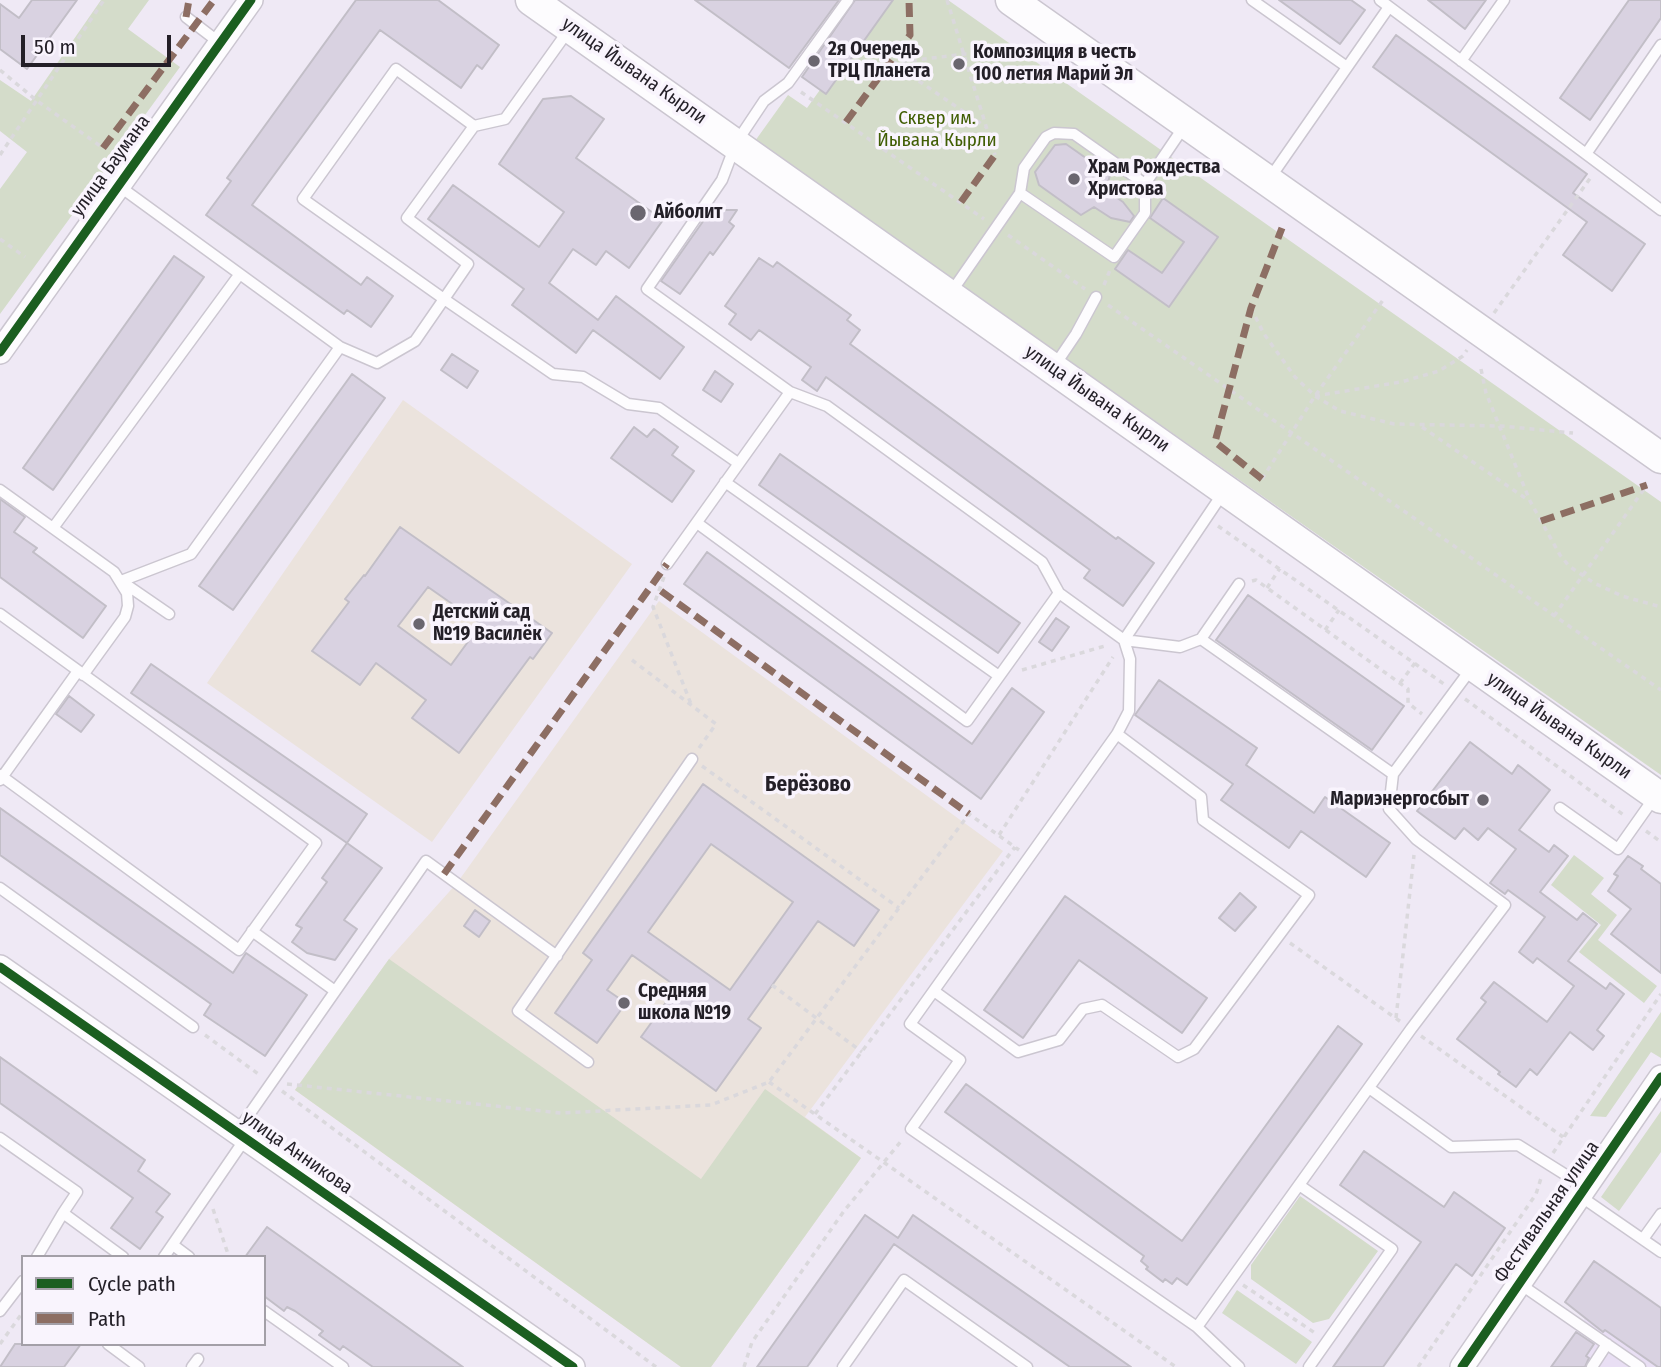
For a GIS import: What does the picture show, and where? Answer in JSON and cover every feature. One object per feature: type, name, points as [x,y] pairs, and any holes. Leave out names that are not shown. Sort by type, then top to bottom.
[{"type":"main road","name":"улица Йывана Кырли","points":[[531,0],[1659,797]]},
{"type":"main road","points":[[1010,0],[1661,458]]},
{"type":"street","name":"улица Баумана","points":[[0,352],[251,0]]},
{"type":"street","name":"улица Анникова","points":[[0,967],[573,1367]]},
{"type":"street","name":"Фестивальная улица","points":[[1462,1367],[1661,1077]]},
{"type":"lane","points":[[848,0],[788,82],[764,101],[736,143],[723,180],[647,289],[790,392],[827,406],[1042,562],[1059,593],[1124,640],[1180,646],[1201,639],[1240,584]]},
{"type":"lane","points":[[1252,0],[1347,67]]},
{"type":"lane","points":[[1380,0],[1661,210]]},
{"type":"lane","points":[[1461,61],[1504,0]]},
{"type":"lane","points":[[1268,181],[1389,7]]},
{"type":"lane","points":[[186,17],[220,43]]},
{"type":"lane","points":[[118,186],[340,347],[377,363],[415,341],[468,264],[407,218],[474,126],[505,119],[571,27]]},
{"type":"lane","points":[[1586,153],[1661,45]]},
{"type":"lane","points":[[474,126],[396,69],[303,199],[554,374],[583,377],[628,404],[659,408],[738,463]]},
{"type":"lane","points":[[1020,193],[1114,257],[1145,213],[1145,184],[1186,124]]},
{"type":"lane","points":[[949,295],[1020,193],[1024,168],[1046,137],[1054,133],[1074,134],[1145,184]]},
{"type":"lane","points":[[53,528],[239,275]]},
{"type":"lane","points":[[1053,368],[1096,297]]},
{"type":"lane","points":[[121,581],[191,554],[340,347]]},
{"type":"lane","points":[[667,564],[790,392]]},
{"type":"lane","points":[[725,482],[999,676]]},
{"type":"lane","points":[[0,490],[114,572],[127,593],[128,606],[125,617],[80,673],[1,778],[239,950],[316,843],[80,673],[0,614]]},
{"type":"lane","points":[[1124,640],[1226,490]]},
{"type":"lane","points":[[696,523],[967,721],[1059,593]]},
{"type":"lane","points":[[121,581],[169,614]]},
{"type":"lane","points":[[1201,639],[1393,774]]},
{"type":"lane","points":[[1124,640],[1130,659],[1129,711],[1117,734],[910,1024],[960,1060],[911,1129],[1197,1327],[1239,1367]]},
{"type":"lane","points":[[1197,1327],[1398,1048],[1505,905],[1416,839],[1389,809],[1393,774],[1474,666]]},
{"type":"lane","points":[[934,991],[1018,1052],[1059,1040],[1083,1009],[1102,1005],[1178,1057],[1194,1049],[1302,905],[1309,895],[1203,820],[1201,797],[1117,734]]},
{"type":"lane","points":[[588,1062],[519,1011],[692,759]]},
{"type":"lane","points":[[1560,808],[1618,849],[1659,797]]},
{"type":"lane","points":[[166,1255],[208,1193],[271,1083],[426,861],[556,956]]},
{"type":"lane","points":[[0,888],[193,1027]]},
{"type":"lane","points":[[252,931],[335,991]]},
{"type":"lane","points":[[1369,1088],[1451,1147],[1518,1145],[1546,1163],[1661,1252]]},
{"type":"lane","points":[[0,1138],[77,1192],[38,1255]]},
{"type":"lane","points":[[1299,1185],[1392,1249],[1309,1367]]},
{"type":"lane","points":[[63,1213],[120,1255]]},
{"type":"lane","points":[[1643,1240],[1661,1214]]},
{"type":"lane","points":[[173,1245],[186,1255]]},
{"type":"lane","points":[[843,1367],[904,1280],[1027,1367]]},
{"type":"lane","points":[[1519,1283],[1640,1367]]},
{"type":"lane","points":[[0,1311],[21,1284]]},
{"type":"lane","points":[[266,1312],[343,1367]]},
{"type":"lane","points":[[1592,1367],[1607,1344]]},
{"type":"lane","points":[[111,1346],[139,1367]]},
{"type":"path","points":[[0,155],[104,0]]},
{"type":"path","points":[[947,0],[995,155]]},
{"type":"path","points":[[986,127],[892,62],[965,54],[1034,54]]},
{"type":"path","points":[[0,70],[36,100],[103,148]]},
{"type":"path","points":[[788,82],[961,202]]},
{"type":"path","points":[[1315,396],[1401,382],[1439,371],[1463,356],[1600,164]]},
{"type":"path","points":[[0,239],[25,257]]},
{"type":"path","points":[[1096,297],[1108,279],[1114,257]]},
{"type":"path","points":[[1262,479],[1315,396],[1383,300]]},
{"type":"path","points":[[1251,308],[1281,360],[1315,396],[1340,411],[1368,419],[1421,426],[1501,426],[1573,433]]},
{"type":"path","points":[[1481,369],[1486,393],[1530,501],[1560,555],[1582,575],[1622,596],[1661,607]]},
{"type":"path","points":[[1229,390],[1661,690]]},
{"type":"path","points":[[1421,426],[1530,501]]},
{"type":"path","points":[[1554,615],[1647,485]]},
{"type":"path","points":[[1216,524],[1455,691],[1661,842]]},
{"type":"path","points":[[667,564],[661,591],[653,607],[692,706]]},
{"type":"path","points":[[1266,588],[1280,568]]},
{"type":"path","points":[[1240,584],[1256,580],[1400,683],[1408,689],[1408,703],[1432,722]]},
{"type":"path","points":[[1325,630],[1339,610]]},
{"type":"path","points":[[999,676],[1124,640]]},
{"type":"path","points":[[999,835],[1124,640]]},
{"type":"path","points":[[632,660],[716,724],[692,759],[899,908]]},
{"type":"path","points":[[1400,683],[1415,663]]},
{"type":"path","points":[[271,1083],[561,1114],[711,1105],[769,1082],[969,814],[1029,857]]},
{"type":"path","points":[[1398,1048],[1396,1018],[1416,839]]},
{"type":"path","points":[[815,1114],[1015,847]]},
{"type":"path","points":[[772,985],[862,1052]]},
{"type":"path","points":[[1419,1367],[1536,1194],[1546,1163],[1661,994]]},
{"type":"path","points":[[193,1027],[656,1367]]},
{"type":"path","points":[[769,1082],[1176,1367]]},
{"type":"path","points":[[744,1367],[752,1342],[844,1210],[911,1129]]},
{"type":"path","points":[[208,1193],[228,1255]]},
{"type":"path","points":[[1233,1278],[1327,1341]]},
{"type":"path","points":[[0,1344],[21,1315]]},
{"type":"shaded area","name":"Детский сад №19 Василёк","points":[[403,400],[632,564],[432,842],[207,683]]},
{"type":"shaded area","name":"Средняя школа №19","points":[[659,601],[1003,851],[805,1117],[861,1158],[711,1367],[681,1367],[295,1090],[389,959],[457,883]]},
{"type":"shaded area","points":[[1586,1317],[1658,1367],[1551,1367]]},
{"type":"green space","points":[[101,0],[149,0],[128,29],[180,67],[0,314],[0,189],[27,152],[0,131],[0,80],[31,101]]},
{"type":"green space","name":"Сквер им. Йывана Кырли","points":[[884,0],[948,0],[1661,502],[1661,775],[755,141],[788,95],[807,108]]},
{"type":"green space","points":[[1574,855],[1604,878],[1591,894],[1617,915],[1598,940],[1657,986],[1644,1003],[1579,952],[1601,925],[1551,885]]},
{"type":"green space","points":[[389,959],[701,1179],[765,1089],[861,1158],[711,1367],[681,1367],[295,1090]]},
{"type":"green space","points":[[1661,1012],[1661,1058],[1651,1052],[1606,1117],[1590,1116]]},
{"type":"green space","points":[[1661,1111],[1661,1152],[1619,1211],[1601,1197]]},
{"type":"green space","points":[[1300,1196],[1378,1251],[1329,1319],[1313,1323],[1251,1279],[1251,1265]]},
{"type":"green space","points":[[1237,1290],[1312,1342],[1296,1364],[1222,1313]]},
{"type":"building","points":[[32,0],[77,0],[27,69],[0,49],[0,4],[19,18]]},
{"type":"building","points":[[356,0],[438,0],[499,45],[482,69],[477,65],[461,88],[380,30],[252,205],[361,285],[367,277],[393,296],[371,327],[347,310],[344,314],[206,215],[231,181],[227,178]]},
{"type":"building","points":[[695,0],[839,0],[789,68]]},
{"type":"building","points":[[855,0],[893,0],[826,94],[802,77]]},
{"type":"building","points":[[1279,0],[1351,0],[1365,10],[1340,44]]},
{"type":"building","points":[[1428,0],[1486,0],[1465,29]]},
{"type":"building","points":[[1629,0],[1661,0],[1661,18],[1590,120],[1560,98]]},
{"type":"building","points":[[1396,35],[1587,174],[1573,193],[1645,244],[1612,291],[1563,255],[1587,222],[1373,67]]},
{"type":"building","points":[[571,96],[604,119],[576,158],[663,220],[629,268],[606,251],[596,265],[573,249],[549,283],[598,320],[616,296],[684,347],[660,379],[593,330],[576,353],[512,305],[524,289],[428,219],[453,185],[539,247],[564,212],[499,164],[543,99]]},
{"type":"building","points":[[1066,144],[1110,175],[1106,190],[1123,202],[1134,216],[1130,222],[1111,218],[1094,207],[1081,215],[1039,185],[1035,172],[1055,145]]},
{"type":"building","points":[[1163,198],[1218,237],[1169,307],[1115,269],[1128,250],[1162,273],[1184,242],[1150,218]]},
{"type":"building","points":[[711,210],[737,210],[729,222],[734,226],[713,255],[710,252],[680,294],[661,281]]},
{"type":"building","points":[[174,256],[204,277],[53,490],[23,468]]},
{"type":"building","points":[[759,258],[773,267],[777,262],[851,315],[847,320],[860,330],[850,344],[1116,539],[1118,537],[1154,563],[1123,606],[1084,578],[1090,570],[826,377],[817,391],[802,380],[811,367],[759,330],[751,340],[729,324],[736,314],[725,306]]},
{"type":"building","points":[[452,354],[478,371],[467,388],[441,370]]},
{"type":"building","points":[[715,371],[733,384],[721,402],[703,390]]},
{"type":"building","points":[[352,374],[385,398],[233,610],[199,586]]},
{"type":"building","points":[[634,427],[647,437],[654,429],[678,447],[672,455],[694,471],[672,502],[611,458]]},
{"type":"building","points":[[780,454],[1020,623],[998,653],[759,485]]},
{"type":"building","points":[[0,499],[25,517],[14,532],[37,548],[33,552],[106,606],[83,638],[0,577]]},
{"type":"building","points":[[400,527],[552,633],[533,659],[530,657],[459,753],[412,718],[426,700],[376,663],[360,685],[312,651],[349,602],[345,599]],"holes":[[[428,587],[481,624],[451,665],[398,626]]]},
{"type":"building","points":[[707,552],[972,744],[1012,688],[1044,712],[981,799],[684,584]]},
{"type":"building","points":[[1248,595],[1404,706],[1372,750],[1216,640]]},
{"type":"building","points":[[1056,618],[1069,627],[1052,651],[1039,642]]},
{"type":"building","points":[[151,664],[367,814],[347,843],[131,693]]},
{"type":"building","points":[[1159,680],[1257,748],[1246,765],[1314,813],[1325,797],[1390,843],[1366,877],[1301,831],[1289,848],[1221,800],[1233,784],[1135,715]]},
{"type":"building","points":[[69,696],[94,715],[81,732],[56,714]]},
{"type":"building","points":[[1470,742],[1512,774],[1518,765],[1550,790],[1519,830],[1549,852],[1554,845],[1568,856],[1540,892],[1577,920],[1583,913],[1597,924],[1568,961],[1606,989],[1610,983],[1624,994],[1597,1030],[1604,1036],[1593,1050],[1570,1032],[1537,1075],[1530,1069],[1516,1087],[1457,1039],[1486,1002],[1481,998],[1494,982],[1547,1022],[1574,986],[1537,958],[1533,963],[1519,952],[1545,917],[1508,890],[1505,894],[1490,883],[1516,849],[1488,828],[1478,840],[1464,828],[1455,839],[1417,811]]},
{"type":"building","points":[[703,784],[879,910],[854,946],[818,921],[748,1019],[761,1028],[716,1091],[641,1037],[677,987],[632,955],[607,990],[626,1003],[597,1043],[555,1013],[592,960],[583,953]],"holes":[[[711,844],[793,902],[730,990],[648,932]]]},
{"type":"building","points":[[0,808],[233,973],[246,953],[307,995],[265,1056],[204,1015],[211,1004],[0,855]]},
{"type":"building","points":[[347,843],[382,868],[344,920],[357,929],[335,960],[307,953],[292,942],[302,928],[296,925],[327,882],[322,878]]},
{"type":"building","points":[[1628,856],[1661,884],[1661,973],[1611,934],[1631,909],[1608,891],[1618,876],[1614,874]]},
{"type":"building","points":[[1240,893],[1256,907],[1235,931],[1219,918]]},
{"type":"building","points":[[1065,896],[1207,998],[1182,1033],[1079,960],[1023,1038],[984,1010]]},
{"type":"building","points":[[475,910],[490,921],[479,937],[464,926]]},
{"type":"building","points":[[1338,1026],[1362,1044],[1187,1285],[1177,1278],[1172,1284],[1165,1279],[1163,1282],[1146,1269],[1148,1267],[1141,1261],[1144,1256],[945,1112],[966,1084],[1182,1241]]},
{"type":"building","points":[[0,1057],[145,1160],[138,1171],[170,1194],[156,1212],[163,1217],[140,1249],[111,1228],[133,1198],[0,1103]]},
{"type":"building","points":[[1364,1151],[1444,1207],[1454,1192],[1505,1228],[1472,1276],[1456,1264],[1383,1367],[1333,1367],[1421,1242],[1340,1185]]},
{"type":"building","points":[[865,1215],[898,1238],[913,1215],[1131,1367],[1070,1367],[894,1244],[807,1367],[757,1367]]},
{"type":"building","points":[[267,1227],[463,1367],[373,1367],[343,1346],[340,1350],[319,1335],[323,1331],[295,1311],[287,1307],[284,1311],[266,1298],[266,1255],[246,1255]]},
{"type":"building","points":[[1594,1261],[1661,1308],[1661,1367],[1605,1330],[1603,1332],[1565,1302]]},
{"type":"building","points":[[1576,1332],[1594,1344],[1586,1356],[1589,1358],[1585,1367],[1551,1367]]},
{"type":"building","points":[[15,1344],[80,1346],[64,1367],[0,1367]]},
{"type":"marked path","points":[[186,17],[189,0]]},
{"type":"marked path","points":[[103,148],[214,0]]},
{"type":"marked path","points":[[846,122],[910,35],[909,0]]},
{"type":"marked path","points":[[961,202],[995,155]]},
{"type":"marked path","points":[[1262,479],[1215,442],[1251,308],[1282,228]]},
{"type":"marked path","points":[[1541,521],[1647,485]]},
{"type":"marked path","points":[[444,874],[667,564]]},
{"type":"marked path","points":[[661,591],[969,814]]},
{"type":"cycle path","points":[[0,352],[251,0]]},
{"type":"cycle path","points":[[0,967],[573,1367]]},
{"type":"cycle path","points":[[1462,1367],[1661,1077]]},
{"type":"place","name":"2я Очередь ТРЦ Планета","points":[[814,61]]},
{"type":"place","name":"Композиция в честь 100 летия Марий Эл","points":[[959,64]]},
{"type":"place","name":"Храм Рождества Христова","points":[[1074,179]]},
{"type":"place","name":"Айболит","points":[[638,213]]},
{"type":"place","name":"Детский сад №19 Василёк","points":[[419,624]]},
{"type":"place","name":"Мариэнергосбыт","points":[[1483,800]]},
{"type":"place","name":"Средняя школа №19","points":[[624,1003]]},
{"type":"district","name":"Берёзово","points":[[808,785]]}]
